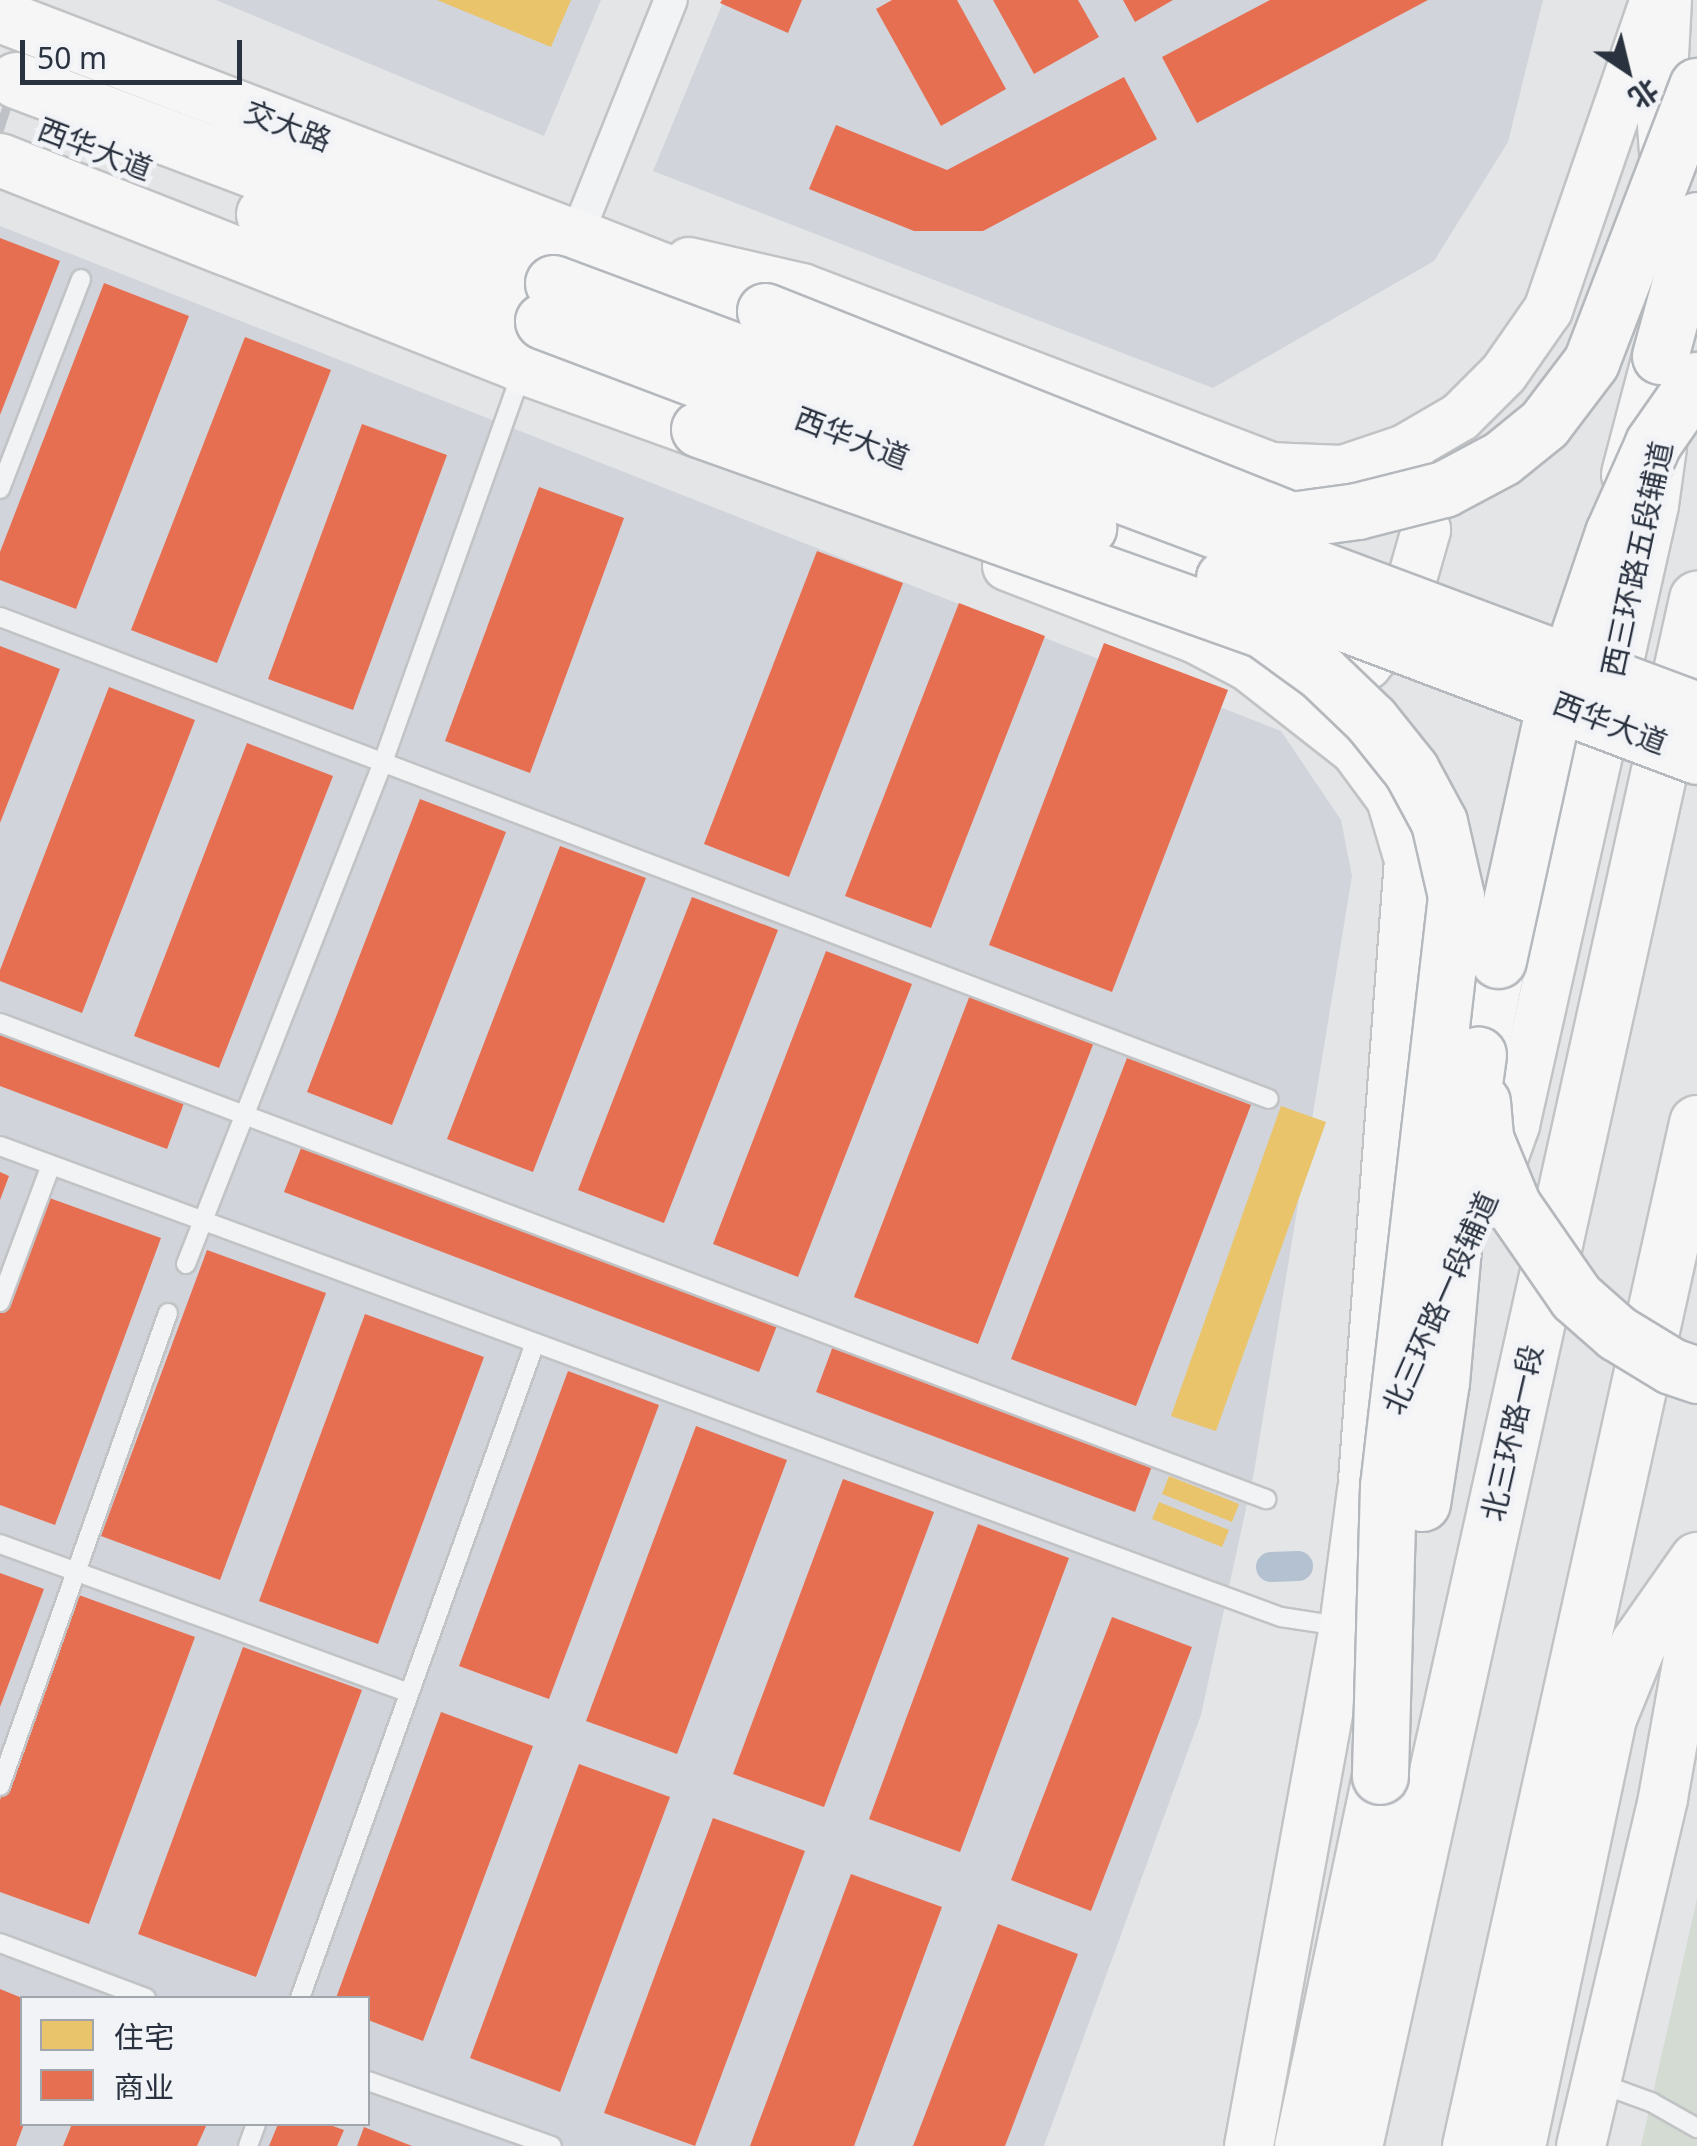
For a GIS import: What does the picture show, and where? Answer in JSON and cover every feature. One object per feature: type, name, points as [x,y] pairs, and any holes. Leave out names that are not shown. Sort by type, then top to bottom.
[{"type":"highway","name":"西华大道","points":[[8,71],[549,302],[1688,729]]},
{"type":"highway","points":[[1146,526],[1291,520],[1357,511],[1444,489],[1502,458],[1544,424],[1590,362],[1697,86]]},
{"type":"highway","points":[[1302,2146],[1380,1776],[1441,1382],[1456,1215],[1478,1055],[1553,710],[1613,533],[1697,220]]},
{"type":"highway","points":[[549,302],[765,311],[1291,520]]},
{"type":"highway","points":[[549,302],[699,429],[912,506],[1092,565],[1263,630]]},
{"type":"highway","points":[[1613,533],[1653,444],[1697,380]]},
{"type":"highway","points":[[953,386],[1052,491]]},
{"type":"highway","points":[[912,506],[1052,491]]},
{"type":"highway","points":[[1146,526],[1263,630],[1322,672],[1411,770],[1439,822],[1456,896],[1388,1486],[1380,1776]]},
{"type":"highway","name":"北三环路一段","points":[[1354,2146],[1688,729],[1697,599]]},
{"type":"highway","points":[[1478,1055],[1485,1138],[1513,1206],[1540,1251],[1576,1297],[1617,1333],[1671,1366],[1697,1375]]},
{"type":"highway","points":[[1470,2146],[1697,1123]]},
{"type":"highway","points":[[1517,2146],[1610,1715],[1638,1644],[1697,1560]]},
{"type":"main road","points":[[549,302],[802,288],[1271,467],[1343,470],[1405,449],[1460,417],[1504,374],[1548,310],[1654,0]]},
{"type":"main road","name":"西三环路五段辅道","points":[[1608,700],[1654,505],[1677,327],[1661,111],[1668,0]]},
{"type":"main road","points":[[8,71],[549,302],[730,461],[1196,638],[1249,667],[1301,704],[1354,750],[1391,799],[1408,860],[1362,1491]]},
{"type":"main road","points":[[1301,704],[1367,665],[1399,625],[1426,530],[1405,449]]},
{"type":"main road","name":"北三环路一段辅道","points":[[1249,2146],[1344,1627],[1362,1491],[1399,1379],[1436,1298],[1482,1215],[1515,1125],[1608,700]]},
{"type":"main road","points":[[1580,2146],[1680,1786],[1697,1608]]},
{"type":"street","points":[[549,302],[671,0]]},
{"type":"lane","points":[[0,490],[80,278]]},
{"type":"lane","points":[[186,1264],[383,762],[549,302]]},
{"type":"lane","points":[[0,617],[1269,1099]]},
{"type":"lane","points":[[0,1024],[1266,1499]]},
{"type":"lane","points":[[0,1146],[1281,1618],[1344,1627]]},
{"type":"lane","points":[[0,1302],[51,1165]]},
{"type":"lane","points":[[0,1786],[168,1313]]},
{"type":"lane","points":[[301,1996],[535,1343]]},
{"type":"lane","points":[[0,1544],[410,1694]]},
{"type":"lane","points":[[0,1943],[141,1996]]},
{"type":"lane","points":[[370,2082],[552,2146]]},
{"type":"lane","points":[[1596,2082],[1651,2102],[1697,2128]]},
{"type":"shaded area","points":[[216,0],[601,0],[544,136]]},
{"type":"shaded area","points":[[724,0],[1543,0],[1508,142],[1434,261],[1213,388],[653,171]]},
{"type":"shaded area","points":[[0,226],[1281,731],[1341,820],[1352,876],[1254,1472],[1201,1715],[1044,2146],[0,2146]]},
{"type":"shaded area","points":[[1697,1899],[1697,2146],[1641,2146]]},
{"type":"building: 住宅","points":[[437,0],[571,0],[551,47]]},
{"type":"building: 住宅","points":[[1281,1106],[1326,1122],[1216,1431],[1171,1416]]},
{"type":"building: 住宅","points":[[1169,1476],[1239,1504],[1232,1522],[1162,1494]]},
{"type":"building: 住宅","points":[[1159,1502],[1229,1530],[1222,1547],[1152,1519]]},
{"type":"building: 商业","points":[[802,0],[788,33],[720,3]]},
{"type":"building: 商业","points":[[892,0],[957,0],[1006,89],[941,126],[876,9]]},
{"type":"building: 商业","points":[[993,0],[1078,0],[1099,37],[1034,74]]},
{"type":"building: 商业","points":[[1123,0],[1173,0],[1135,22]]},
{"type":"building: 商业","points":[[1270,0],[1428,0],[1197,123],[1162,57]]},
{"type":"building: 商业","points":[[1124,77],[1157,139],[983,231],[914,231],[809,189],[836,125],[947,170]]},
{"type":"building: 商业","points":[[0,238],[60,261],[0,415]]},
{"type":"building: 商业","points":[[104,283],[189,316],[76,609],[0,580],[0,552]]},
{"type":"building: 商业","points":[[245,337],[331,370],[217,663],[131,630]]},
{"type":"building: 商业","points":[[362,424],[447,455],[353,710],[268,679]]},
{"type":"building: 商业","points":[[539,487],[624,518],[530,773],[445,741]]},
{"type":"building: 商业","points":[[817,551],[903,583],[789,877],[704,844]]},
{"type":"building: 商业","points":[[959,603],[1045,636],[931,928],[845,896]]},
{"type":"building: 商业","points":[[1104,643],[1228,690],[1112,992],[989,945]]},
{"type":"building: 商业","points":[[0,646],[60,669],[0,823]]},
{"type":"building: 商业","points":[[109,687],[195,720],[82,1013],[0,981],[0,970]]},
{"type":"building: 商业","points":[[247,743],[333,776],[219,1068],[134,1036]]},
{"type":"building: 商业","points":[[420,799],[506,832],[392,1125],[307,1092]]},
{"type":"building: 商业","points":[[560,846],[646,878],[533,1172],[447,1139]]},
{"type":"building: 商业","points":[[692,897],[778,930],[664,1223],[578,1190]]},
{"type":"building: 商业","points":[[826,951],[912,984],[798,1277],[713,1244]]},
{"type":"building: 商业","points":[[970,995],[1094,1042],[978,1344],[854,1297]]},
{"type":"building: 商业","points":[[0,1034],[184,1103],[167,1149],[0,1086]]},
{"type":"building: 商业","points":[[1127,1058],[1251,1105],[1136,1406],[1011,1359]]},
{"type":"building: 商业","points":[[303,1143],[778,1323],[759,1372],[284,1192]]},
{"type":"building: 商业","points":[[0,1172],[9,1176],[0,1200]]},
{"type":"building: 商业","points":[[41,1195],[161,1238],[55,1525],[0,1505],[0,1308]]},
{"type":"building: 商业","points":[[207,1250],[326,1293],[220,1580],[101,1536]]},
{"type":"building: 商业","points":[[365,1314],[484,1357],[378,1644],[259,1601]]},
{"type":"building: 商业","points":[[833,1346],[1152,1466],[1135,1512],[816,1392]]},
{"type":"building: 商业","points":[[568,1371],[659,1405],[549,1699],[459,1666]]},
{"type":"building: 商业","points":[[696,1426],[787,1460],[677,1754],[586,1721]]},
{"type":"building: 商业","points":[[843,1479],[934,1512],[824,1807],[733,1774]]},
{"type":"building: 商业","points":[[978,1524],[1069,1558],[960,1852],[869,1819]]},
{"type":"building: 商业","points":[[0,1573],[44,1589],[0,1707]]},
{"type":"building: 商业","points":[[76,1594],[195,1637],[89,1924],[0,1892],[0,1800]]},
{"type":"building: 商业","points":[[1112,1617],[1192,1647],[1091,1911],[1011,1880]]},
{"type":"building: 商业","points":[[243,1647],[362,1690],[256,1977],[138,1934]]},
{"type":"building: 商业","points":[[441,1712],[533,1746],[423,2041],[370,2021],[370,1996],[337,1996]]},
{"type":"building: 商业","points":[[579,1764],[670,1797],[560,2092],[470,2058]]},
{"type":"building: 商业","points":[[713,1818],[805,1851],[695,2146],[604,2113]]},
{"type":"building: 商业","points":[[851,1874],[942,1907],[854,2146],[750,2146]]},
{"type":"building: 商业","points":[[998,1924],[1078,1954],[1005,2146],[913,2146]]},
{"type":"building: 商业","points":[[0,1989],[20,1997],[20,2126],[23,2126],[16,2146],[0,2146]]},
{"type":"building: 商业","points":[[71,2126],[206,2126],[197,2146],[63,2146]]},
{"type":"building: 商业","points":[[277,2126],[333,2126],[344,2130],[337,2146],[269,2146]]},
{"type":"building: 商业","points":[[364,2127],[412,2146],[357,2146]]},
{"type":"waterway","points":[[1271,1567],[1298,1566]]},
{"type":"tunnel","points":[[0,113],[9,116]]}]
